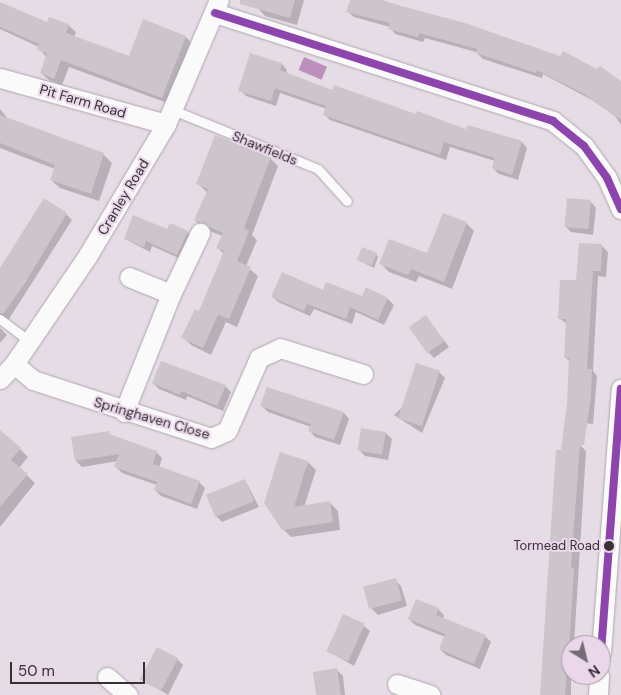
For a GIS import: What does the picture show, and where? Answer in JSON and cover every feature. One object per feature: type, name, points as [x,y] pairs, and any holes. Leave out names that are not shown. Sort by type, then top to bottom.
[{"type":"street","name":"Cranley Road","points":[[0,379],[14,364],[88,255],[170,117],[217,6]]},
{"type":"street","points":[[217,6],[553,121],[584,146],[607,178],[621,209]]},
{"type":"street","name":"Pit Farm Road","points":[[0,78],[170,117]]},
{"type":"street","points":[[124,412],[170,294],[200,233]]},
{"type":"street","points":[[129,277],[170,294]]},
{"type":"street","name":"Springhaven Close","points":[[14,364],[33,380],[124,412],[211,438],[227,431],[259,358],[280,348],[363,374]]},
{"type":"street","points":[[602,635],[621,389]]},
{"type":"street","points":[[107,677],[128,695]]},
{"type":"street","points":[[397,684],[430,695]]},
{"type":"lane","name":"Shawfields","points":[[170,117],[318,169],[347,201]]},
{"type":"lane","points":[[0,319],[29,341]]},
{"type":"shaded area","points":[[304,57],[327,67],[322,80],[299,70]]},
{"type":"building","points":[[240,0],[295,0],[290,18],[240,4]]},
{"type":"building","points":[[350,0],[379,0],[465,23],[560,56],[563,51],[597,69],[600,66],[621,81],[621,120],[584,94],[537,70],[536,73],[476,53],[477,49],[419,33],[418,37],[388,29],[390,23],[346,12]]},
{"type":"building","points":[[0,2],[47,22],[49,17],[69,24],[66,33],[129,56],[143,19],[186,36],[162,98],[61,60],[54,79],[40,73],[47,53],[37,50],[39,44],[0,27]]},
{"type":"building","points":[[250,53],[282,63],[280,70],[332,90],[334,85],[416,114],[417,111],[466,129],[468,125],[522,141],[512,175],[492,168],[495,158],[444,142],[440,155],[323,115],[326,106],[275,88],[271,101],[238,91]]},
{"type":"building","points":[[0,115],[104,153],[91,194],[50,180],[55,165],[0,143]]},
{"type":"building","points":[[215,135],[271,157],[244,228],[249,231],[237,261],[251,267],[229,319],[218,315],[203,348],[181,338],[195,309],[199,311],[224,251],[216,248],[223,233],[194,220],[208,189],[196,184]]},
{"type":"building","points":[[44,198],[67,213],[25,283],[3,314],[0,313],[0,268]]},
{"type":"building","points":[[567,198],[591,200],[588,229],[564,227]]},
{"type":"building","points":[[443,213],[467,222],[444,282],[411,269],[408,275],[379,264],[389,239],[427,253]]},
{"type":"building","points":[[133,215],[167,229],[170,223],[188,231],[177,255],[146,241],[144,247],[124,239]]},
{"type":"building","points":[[579,243],[602,244],[601,271],[593,271],[587,369],[592,369],[591,396],[584,445],[580,445],[571,567],[574,568],[570,635],[561,635],[561,685],[566,685],[565,695],[540,695],[556,450],[561,450],[567,403],[569,358],[564,358],[566,319],[558,319],[560,280],[576,280]]},
{"type":"building","points":[[362,247],[377,253],[372,266],[357,260]]},
{"type":"building","points":[[282,272],[323,290],[326,282],[362,296],[366,287],[388,298],[378,320],[350,307],[346,319],[307,304],[304,311],[271,297]]},
{"type":"building","points":[[426,315],[444,341],[427,353],[409,327]]},
{"type":"building","points":[[161,361],[226,385],[217,406],[181,391],[180,395],[152,383]]},
{"type":"building","points":[[416,363],[440,371],[422,426],[398,418]]},
{"type":"building","points":[[267,387],[344,412],[334,440],[308,431],[311,424],[260,406]]},
{"type":"building","points":[[361,428],[386,432],[382,455],[357,451]]},
{"type":"building","points":[[0,430],[21,448],[11,460],[28,474],[0,507]]},
{"type":"building","points":[[109,431],[109,434],[157,451],[153,464],[200,481],[191,504],[154,490],[157,482],[114,467],[119,454],[75,461],[71,437]]},
{"type":"building","points":[[280,452],[308,461],[294,507],[330,501],[333,522],[282,530],[264,503]]},
{"type":"building","points":[[245,479],[254,501],[215,517],[206,495]]},
{"type":"building","points":[[396,578],[402,600],[369,609],[363,587]]},
{"type":"building","points":[[416,599],[439,608],[436,615],[486,635],[474,664],[439,649],[445,634],[408,619]]},
{"type":"building","points":[[343,614],[365,624],[348,661],[326,651]]},
{"type":"building","points":[[157,647],[178,658],[161,691],[140,680]]},
{"type":"building","points":[[337,668],[341,695],[316,695],[313,672]]},
{"type":"transit line","points":[[215,13],[553,121],[584,146],[607,178],[621,209]]},
{"type":"transit line","points":[[602,635],[621,389]]},
{"type":"place","name":"Tormead Road","points":[[609,546]]}]
